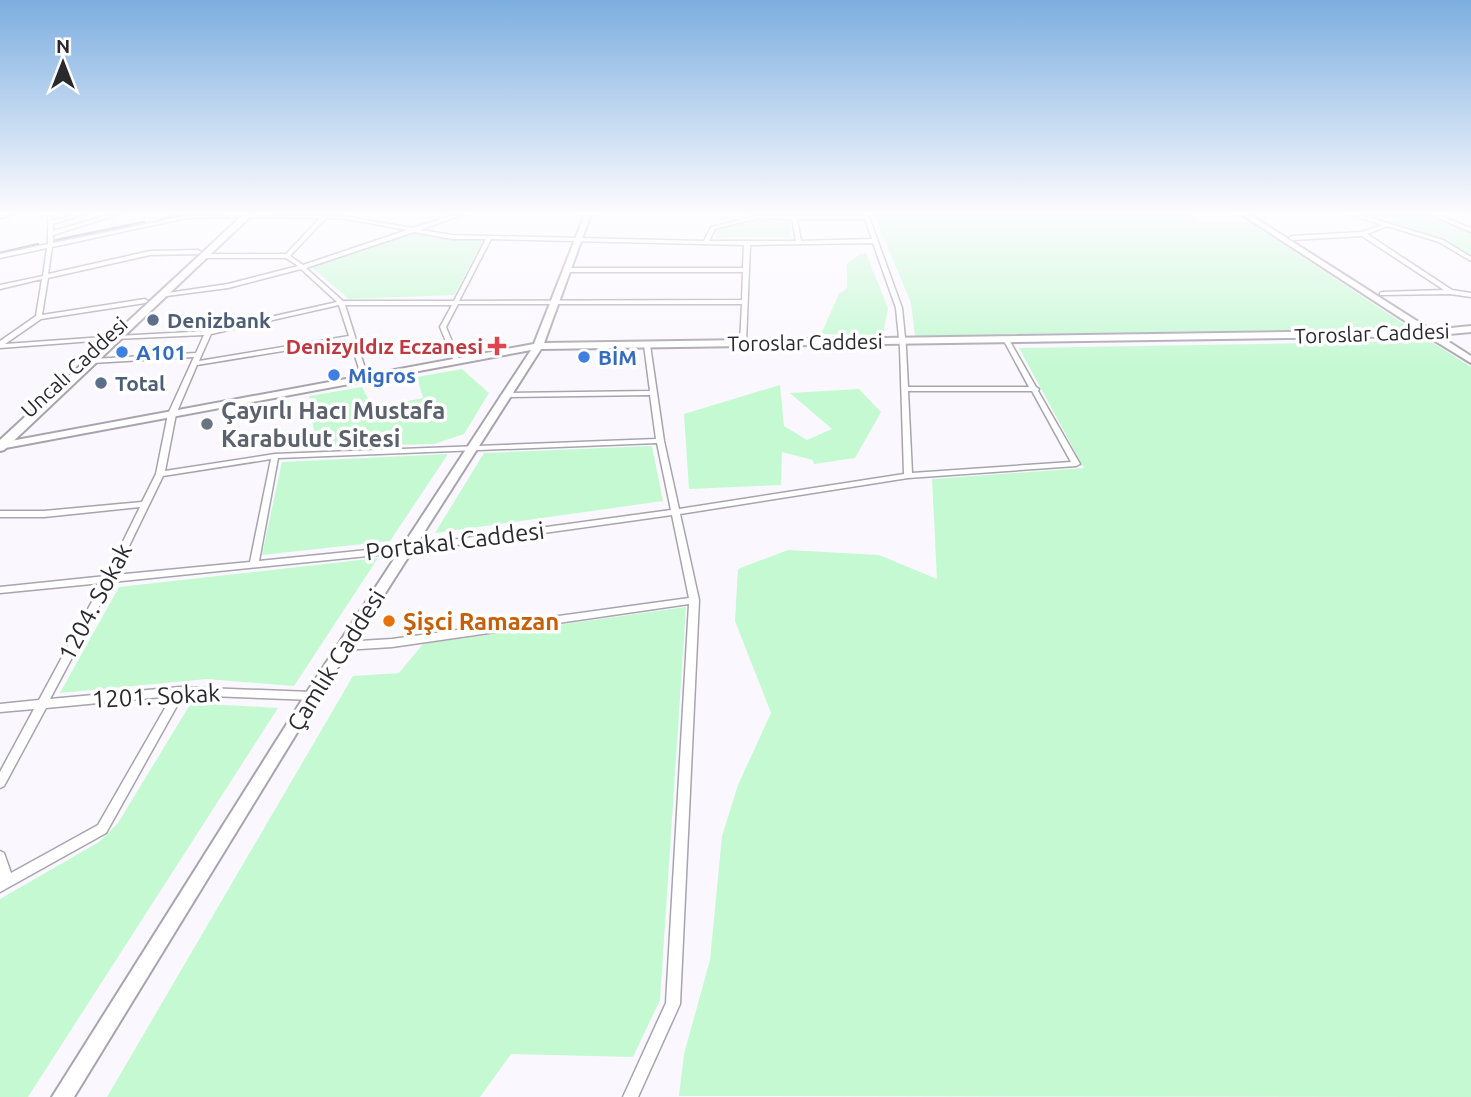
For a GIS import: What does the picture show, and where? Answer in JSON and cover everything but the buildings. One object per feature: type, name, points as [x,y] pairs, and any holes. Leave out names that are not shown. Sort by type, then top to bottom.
[{"type":"main road","name":"Uncalı Caddesi","points":[[2,442],[104,339],[187,265]]},
{"type":"main road","name":"Uncalı Caddesi","points":[[2,442],[117,338],[190,265]]},
{"type":"street","points":[[39,317],[48,265]]},
{"type":"street","points":[[0,288],[97,265]]},
{"type":"street","points":[[300,265],[341,303],[365,378]]},
{"type":"street","points":[[161,296],[228,286],[307,265]]},
{"type":"street","points":[[457,361],[443,327],[475,265]]},
{"type":"street","name":"Çamlık Caddesi","points":[[62,1097],[312,696],[538,346],[569,265]]},
{"type":"street","points":[[743,343],[743,302],[747,265]]},
{"type":"street","points":[[884,265],[899,308],[908,476]]},
{"type":"street","points":[[1324,265],[1471,360]]},
{"type":"street","points":[[1337,265],[1471,351]]},
{"type":"street","points":[[1410,265],[1450,292]]},
{"type":"street","points":[[567,270],[747,270]]},
{"type":"street","points":[[1382,294],[1450,292],[1471,295]]},
{"type":"street","points":[[0,345],[39,317],[145,300]]},
{"type":"street","points":[[117,338],[208,333],[341,303],[743,302]]},
{"type":"street","name":"Toroslar Caddesi","points":[[2,442],[145,419],[538,346],[1429,333],[1471,329]]},
{"type":"street","name":"1204. Sokak","points":[[0,783],[109,579],[160,474],[172,414],[208,333]]},
{"type":"street","points":[[92,361],[197,359],[351,338]]},
{"type":"street","points":[[0,345],[104,339]]},
{"type":"street","points":[[1006,339],[1035,389]]},
{"type":"street","points":[[630,1097],[673,1004],[694,600],[660,442],[647,345]]},
{"type":"street","points":[[905,389],[1035,389]]},
{"type":"street","name":"Portakal Caddesi","points":[[0,590],[407,549],[676,512],[908,476],[1076,464],[1035,389]]},
{"type":"street","points":[[505,396],[652,393]]},
{"type":"street","points":[[160,474],[275,456],[660,442]]},
{"type":"street","points":[[254,564],[275,456]]},
{"type":"street","points":[[0,514],[44,514],[145,504]]},
{"type":"street","points":[[344,646],[393,643],[694,600]]},
{"type":"street","points":[[0,857],[3,884],[102,829],[180,691]]},
{"type":"street","name":"1201. Sokak","points":[[0,708],[180,691],[312,696]]},
{"type":"green space","points":[[470,265],[454,295],[349,299],[311,267]]},
{"type":"green space","points":[[847,265],[871,265],[888,308],[883,335],[821,334],[839,294],[847,288]]},
{"type":"green space","points":[[895,265],[1315,265],[1410,328],[915,336],[911,303]]},
{"type":"green space","points":[[1430,341],[1471,367],[1471,1097],[679,1096],[684,1054],[710,960],[722,836],[738,785],[771,713],[735,621],[738,569],[788,550],[879,555],[937,579],[932,479],[1084,468],[1019,348]]},
{"type":"green space","points":[[462,369],[489,393],[464,434],[434,444],[316,447],[309,396],[362,387],[373,408],[423,398],[417,377]]},
{"type":"green space","points":[[780,385],[784,426],[807,440],[832,429],[790,393],[859,389],[881,412],[855,458],[814,464],[813,460],[782,452],[781,485],[689,489],[684,414]]},
{"type":"green space","points":[[652,446],[663,501],[435,533],[484,453]]},
{"type":"green space","points":[[448,454],[390,541],[262,555],[282,462]]},
{"type":"green space","points":[[378,558],[294,686],[207,679],[60,693],[119,587]]},
{"type":"green space","points":[[686,607],[660,1000],[633,1057],[511,1054],[480,1097],[107,1097],[353,676],[399,673],[423,644]]},
{"type":"green space","points":[[191,703],[278,708],[28,1097],[0,1097],[0,899],[99,842],[118,823]]},
{"type":"place","name":"Denizbank","points":[[153,320]]},
{"type":"place","name":"Denizyıldız Eczanesi","points":[[497,346]]},
{"type":"place","name":"A101","points":[[122,352]]},
{"type":"place","name":"BİM","points":[[584,357]]},
{"type":"place","name":"Migros","points":[[334,375]]},
{"type":"place","name":"Total","points":[[101,383]]},
{"type":"place","name":"Çayırlı Hacı Mustafa Karabulut Sitesi","points":[[207,424]]},
{"type":"place","name":"Şişci Ramazan","points":[[389,621]]}]
